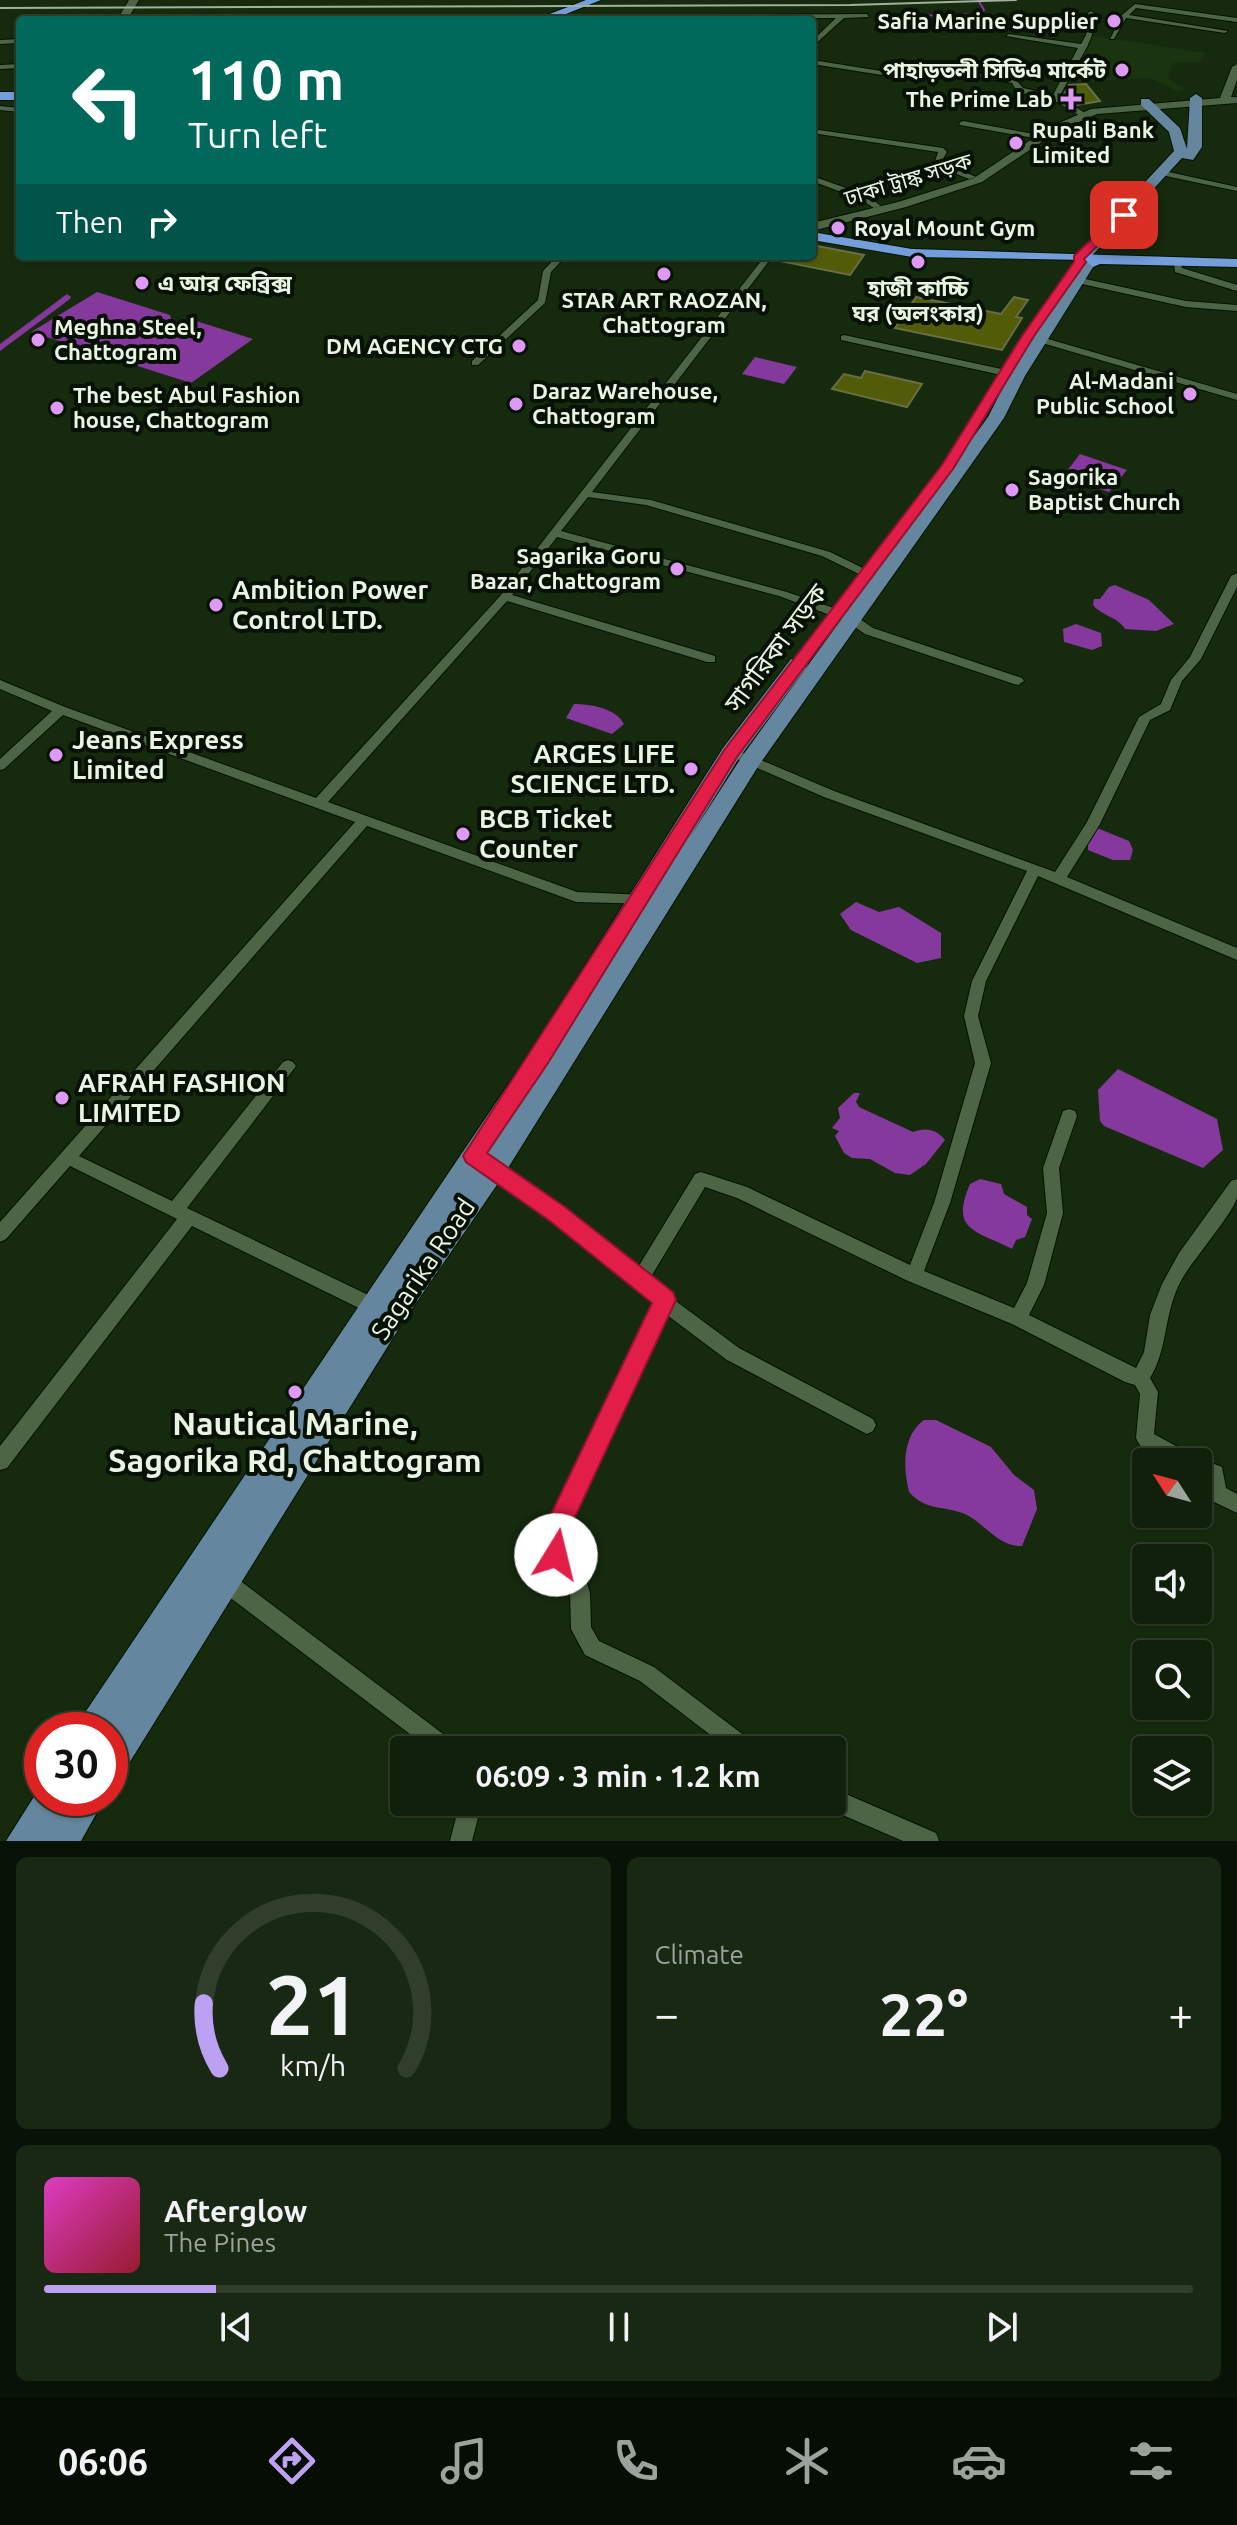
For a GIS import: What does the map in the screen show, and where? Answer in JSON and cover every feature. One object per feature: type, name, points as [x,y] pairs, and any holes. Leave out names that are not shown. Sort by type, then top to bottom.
[{"type":"highway","points":[[544,16],[584,0]]},
{"type":"highway","points":[[546,16],[596,0]]},
{"type":"highway","points":[[816,237],[912,253],[1084,264],[1237,264]]},
{"type":"highway","points":[[816,244],[911,260],[1237,264]]},
{"type":"main road","points":[[1231,98],[1237,67]]},
{"type":"main road","name":"ঢাকা ট্রাঙ্ক সড়ক","points":[[816,223],[972,177],[994,166],[1034,136],[1078,114],[1147,103],[1231,98]]},
{"type":"main road","points":[[1084,264],[1195,147],[1197,100]]},
{"type":"main road","points":[[1147,103],[1175,131],[1182,145],[1169,174]]},
{"type":"main road","name":"ঢাকা ট্রাঙ্ক সড়ক","points":[[816,223],[902,205],[978,180],[1078,114]]},
{"type":"main road","name":"Sagarika Road","points":[[128,1712],[213,1573],[382,1311],[483,1162],[741,756],[989,416],[1034,338],[1084,264]]},
{"type":"main road","name":"সাগরিকা সড়ক","points":[[844,616],[867,574],[989,416],[1006,373],[1034,338]]},
{"type":"main road","points":[[25,1841],[41,1816]]},
{"type":"main road","points":[[60,1841],[76,1816]]},
{"type":"street","points":[[1112,38],[1131,8],[1142,6],[1237,20]]},
{"type":"street","points":[[1055,98],[1084,47],[1091,30],[1091,13]]},
{"type":"street","points":[[816,17],[867,16]]},
{"type":"street","points":[[1124,16],[1225,31]]},
{"type":"street","points":[[816,41],[841,17]]},
{"type":"street","points":[[1009,36],[1084,47]]},
{"type":"street","points":[[816,63],[882,73],[898,65],[927,66],[1014,81],[1024,92],[1055,98],[1078,114]]},
{"type":"street","points":[[963,123],[1034,136]]},
{"type":"street","points":[[816,132],[940,150],[943,152],[937,163],[972,177]]},
{"type":"street","points":[[1169,174],[1237,189]]},
{"type":"street","points":[[816,180],[877,206]]},
{"type":"street","points":[[475,363],[542,301],[547,271],[558,260]]},
{"type":"street","points":[[318,804],[505,597],[766,260]]},
{"type":"street","points":[[1084,264],[1186,304],[1237,308]]},
{"type":"street","points":[[1177,264],[1178,270],[1188,275],[1237,288]]},
{"type":"street","points":[[844,338],[1006,373]]},
{"type":"street","points":[[1034,338],[1237,397]]},
{"type":"street","points":[[585,494],[647,502],[826,554],[867,574]]},
{"type":"street","points":[[555,533],[783,594],[844,616],[869,631],[1018,681]]},
{"type":"street","points":[[1058,879],[1093,824],[1145,717],[1166,707],[1177,680],[1195,659],[1237,576]]},
{"type":"street","points":[[505,597],[711,659]]},
{"type":"street","points":[[0,684],[61,710],[576,897],[648,901]]},
{"type":"street","points":[[0,766],[61,710]]},
{"type":"street","points":[[741,756],[829,794],[1035,869],[1237,954]]},
{"type":"street","points":[[0,1234],[364,821]]},
{"type":"street","points":[[914,1275],[942,1203],[983,1063],[971,1016],[979,981],[1035,869]]},
{"type":"street","points":[[0,1461],[288,1066]]},
{"type":"street","points":[[1018,1318],[1035,1285],[1055,1213],[1051,1168],[1069,1116]]},
{"type":"street","points":[[66,1157],[382,1311]]},
{"type":"street","points":[[483,1162],[726,1349],[867,1425]]},
{"type":"street","points":[[640,1280],[701,1179],[741,1192],[914,1275],[1018,1318],[1131,1376],[1140,1377]]},
{"type":"street","points":[[1140,1377],[1153,1353],[1160,1308],[1179,1266],[1234,1196]]},
{"type":"street","points":[[665,1300],[556,1531],[556,1555],[574,1574],[580,1593],[581,1629],[592,1648],[647,1674],[729,1736]]},
{"type":"street","points":[[1140,1377],[1149,1392],[1145,1438],[1159,1448]]},
{"type":"street","points":[[1212,1473],[1215,1474],[1217,1493],[1237,1504]]},
{"type":"street","points":[[213,1573],[429,1736]]},
{"type":"street","points":[[846,1805],[928,1841]]},
{"type":"street","points":[[461,1841],[467,1816]]},
{"type":"shaded area","name":"পাহাড়তলী সিডিএ মার্কেট","points":[[1093,36],[1206,53],[1199,62],[1173,63],[1167,78],[1185,89],[1177,91],[1151,78],[1066,82]]},
{"type":"shaded area","points":[[97,292],[170,315],[171,320],[184,323],[193,320],[253,339],[191,383],[31,332]]},
{"type":"shaded area","points":[[755,357],[797,367],[784,384],[742,374]]},
{"type":"shaded area","points":[[1080,454],[1127,470],[1109,492],[1063,476]]},
{"type":"shaded area","points":[[1115,585],[1149,600],[1174,624],[1156,631],[1125,629],[1093,605],[1094,599],[1100,599],[1109,587]]},
{"type":"shaded area","points":[[1076,624],[1101,633],[1102,646],[1092,650],[1064,642],[1063,629]]},
{"type":"shaded area","points":[[574,704],[609,711],[624,724],[612,734],[566,718]]},
{"type":"shaded area","points":[[1097,828],[1129,841],[1133,850],[1130,860],[1113,860],[1088,850],[1088,841]]},
{"type":"shaded area","points":[[856,902],[879,912],[899,907],[941,933],[941,958],[917,963],[851,930],[840,914]]},
{"type":"shaded area","points":[[1118,1069],[1217,1119],[1223,1150],[1203,1168],[1104,1126],[1100,1121],[1098,1090]]},
{"type":"shaded area","points":[[854,1093],[860,1093],[856,1102],[859,1107],[913,1132],[934,1131],[945,1140],[926,1164],[910,1175],[895,1173],[870,1159],[852,1158],[844,1153],[835,1136],[839,1131],[832,1128],[840,1118],[838,1108]]},
{"type":"shaded area","points":[[980,1179],[1001,1184],[1004,1194],[1027,1207],[1027,1215],[1032,1219],[1025,1237],[1016,1240],[1012,1249],[977,1232],[965,1220],[963,1211],[970,1184]]},
{"type":"shaded area","points":[[924,1420],[936,1420],[991,1447],[1014,1475],[1034,1490],[1037,1509],[1022,1546],[1006,1543],[967,1515],[923,1503],[909,1492],[906,1472],[908,1443]]},
{"type":"building","points":[[1086,84],[1100,101],[1077,105],[1063,96],[1069,85]]},
{"type":"building","points":[[816,246],[864,255],[850,275],[780,261],[816,260]]},
{"type":"building","points":[[916,297],[1001,314],[1014,297],[1028,300],[1016,317],[1022,318],[1002,350],[895,328]]},
{"type":"building","points":[[865,371],[922,384],[907,407],[832,389],[844,374],[861,378]]},
{"type":"waterway","points":[[916,16],[980,14],[984,10],[978,0]]},
{"type":"waterway","points":[[0,348],[67,297]]},
{"type":"railway","points":[[0,8],[850,5],[1016,0]]},
{"type":"place","name":"Safia Marine Supplier","points":[[1114,21]]},
{"type":"place","name":"পাহাড়তলী সিডিএ মার্কেট","points":[[1122,70]]},
{"type":"place","name":"The Prime Lab","points":[[1071,99]]},
{"type":"place","name":"Rupali Bank Limited","points":[[1016,143]]},
{"type":"place","name":"Royal Mount Gym","points":[[838,228]]},
{"type":"place","name":"হাজী কাচ্চি ঘর (অলংকার)","points":[[918,262]]},
{"type":"place","name":"STAR ART RAOZAN, Chattogram","points":[[664,274]]},
{"type":"place","name":"এ আর ফেব্রিক্স","points":[[142,283]]},
{"type":"place","name":"Meghna Steel, Chattogram","points":[[38,340]]},
{"type":"place","name":"DM AGENCY CTG","points":[[519,346]]},
{"type":"place","name":"Al-Madani Public School","points":[[1190,394]]},
{"type":"place","name":"Daraz Warehouse, Chattogram","points":[[516,404]]},
{"type":"place","name":"The best Abul Fashion house, Chattogram","points":[[57,408]]},
{"type":"place","name":"Sagorika Baptist Church","points":[[1012,490]]},
{"type":"place","name":"Sagarika Goru Bazar, Chattogram","points":[[677,569]]},
{"type":"place","name":"Ambition Power Control LTD.","points":[[216,605]]},
{"type":"place","name":"Jeans Express Limited","points":[[56,755]]},
{"type":"place","name":"ARGES LIFE SCIENCE LTD.","points":[[691,769]]},
{"type":"place","name":"BCB Ticket Counter","points":[[463,834]]},
{"type":"place","name":"AFRAH FASHION LIMITED","points":[[62,1098]]},
{"type":"place","name":"Nautical Marine, Sagorika Rd, Chattogram","points":[[295,1392]]},
{"type":"route","points":[[556,1555],[556,1531],[665,1300],[557,1214],[474,1156],[541,1057],[637,898],[731,753],[948,467],[1028,336],[1080,262],[1078,258],[1084,256],[1124,215]]}]
